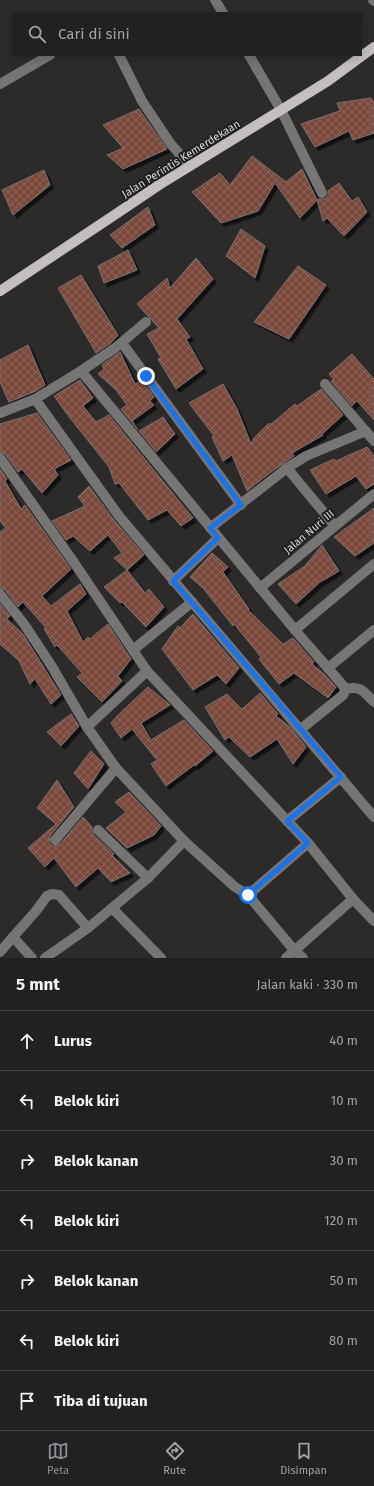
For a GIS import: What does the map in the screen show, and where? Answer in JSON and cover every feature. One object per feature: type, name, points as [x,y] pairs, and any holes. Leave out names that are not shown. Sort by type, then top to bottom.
[{"type":"main road","name":"Jalan Perintis Kemerdekaan","points":[[362,56],[374,47]]},
{"type":"main road","name":"Jalan Perintis Kemerdekaan","points":[[0,291],[114,216],[159,184],[328,81],[362,56]]},
{"type":"street","points":[[215,0],[222,12]]},
{"type":"street","points":[[0,84],[48,56]]},
{"type":"street","points":[[120,56],[142,101],[170,143],[190,166]]},
{"type":"street","points":[[250,56],[281,110],[322,193]]},
{"type":"street","points":[[0,413],[34,400],[81,371],[122,342],[146,322]]},
{"type":"street","points":[[122,342],[241,505]]},
{"type":"street","points":[[81,371],[294,630],[346,689]]},
{"type":"street","points":[[325,384],[374,440]]},
{"type":"street","points":[[34,400],[119,516],[374,817]]},
{"type":"street","points":[[210,528],[286,468],[306,456],[366,431]]},
{"type":"street","points":[[0,458],[75,564],[147,671],[308,843],[353,899],[374,921]]},
{"type":"street","points":[[286,468],[335,526]]},
{"type":"street","name":"Jalan Nuri III","points":[[260,588],[374,494]]},
{"type":"street","points":[[173,581],[218,538]]},
{"type":"street","points":[[294,630],[374,564]]},
{"type":"street","points":[[0,594],[24,624],[51,665],[87,728],[116,768],[184,841],[235,887],[248,895],[294,950],[303,958]]},
{"type":"street","points":[[133,650],[192,602]]},
{"type":"street","points":[[328,668],[374,630]]},
{"type":"street","points":[[87,728],[147,671]]},
{"type":"street","points":[[301,729],[343,695],[346,689],[354,687],[358,688],[374,702]]},
{"type":"street","points":[[55,840],[116,768]]},
{"type":"street","points":[[287,821],[341,777]]},
{"type":"street","points":[[98,830],[148,878]]},
{"type":"street","points":[[45,958],[88,928],[148,878],[184,841]]},
{"type":"street","points":[[248,895],[308,843]]},
{"type":"street","points":[[0,952],[36,911],[47,896],[52,894],[59,894],[88,928]]},
{"type":"street","points":[[286,958],[353,899]]},
{"type":"street","points":[[112,908],[157,957]]},
{"type":"street","points":[[13,937],[32,958]]},
{"type":"building","points":[[371,98],[374,103],[374,133],[353,140],[349,131],[315,147],[301,124],[340,111],[337,103]]},
{"type":"building","points":[[139,109],[167,149],[123,169],[107,155],[123,148],[103,125]]},
{"type":"building","points":[[252,156],[286,182],[302,169],[317,200],[300,218],[275,183],[258,211],[221,223],[192,192],[220,173],[230,185]]},
{"type":"building","points":[[44,170],[50,185],[13,215],[2,190]]},
{"type":"building","points":[[339,183],[352,201],[358,197],[367,212],[344,236],[327,218],[323,221],[317,200],[325,199],[328,196],[328,191]]},
{"type":"building","points":[[148,207],[155,225],[122,248],[110,235]]},
{"type":"building","points":[[241,229],[265,246],[255,278],[226,256]]},
{"type":"building","points":[[128,250],[137,270],[104,283],[98,266]]},
{"type":"building","points":[[196,258],[213,279],[177,319],[190,337],[186,339],[203,369],[176,389],[158,359],[161,358],[147,334],[159,328],[137,304],[167,278],[170,288]]},
{"type":"building","points":[[298,266],[326,285],[289,339],[254,322]]},
{"type":"building","points":[[81,275],[118,335],[111,343],[96,353],[58,288]]},
{"type":"building","points":[[28,345],[45,385],[36,391],[9,402],[0,382],[0,360]]},
{"type":"building","points":[[120,352],[135,384],[142,381],[154,397],[150,401],[154,405],[132,421],[138,430],[121,409],[127,405],[116,390],[98,374],[104,369],[102,365]]},
{"type":"building","points":[[352,354],[374,379],[374,420],[357,401],[352,406],[331,381],[334,380],[329,374]]},
{"type":"building","points":[[80,380],[93,398],[83,406],[96,422],[109,415],[193,518],[181,526],[167,510],[148,520],[119,483],[115,484],[109,467],[54,396]]},
{"type":"building","points":[[223,384],[237,409],[251,444],[254,438],[269,423],[270,425],[295,404],[297,406],[321,389],[343,415],[322,434],[323,435],[292,453],[294,456],[247,491],[232,455],[223,461],[212,437],[214,436],[189,403]]},
{"type":"building","points":[[37,413],[71,460],[54,469],[58,475],[42,493],[22,469],[18,472],[5,454],[0,452],[0,424]]},
{"type":"building","points":[[163,417],[175,434],[156,452],[139,431]]},
{"type":"building","points":[[367,447],[374,456],[374,484],[366,489],[356,476],[326,494],[310,470],[334,459],[336,461]]},
{"type":"building","points":[[0,469],[7,479],[5,481],[21,509],[25,505],[71,569],[42,596],[51,606],[80,584],[86,594],[67,611],[83,642],[88,637],[90,639],[108,624],[131,659],[118,676],[122,681],[102,702],[77,677],[82,673],[57,645],[55,647],[44,629],[46,628],[23,602],[18,607],[5,590],[0,588],[0,532],[6,528],[0,521]]},
{"type":"building","points":[[89,486],[114,520],[144,555],[127,570],[114,558],[122,553],[108,535],[90,551],[73,536],[66,540],[52,521],[85,506],[78,497]]},
{"type":"building","points":[[374,508],[374,543],[355,556],[334,537]]},
{"type":"building","points":[[322,545],[339,571],[320,582],[296,604],[278,584],[305,566]]},
{"type":"building","points":[[212,553],[228,567],[223,572],[249,609],[248,610],[283,644],[293,638],[314,662],[312,664],[336,687],[328,698],[294,673],[279,684],[259,659],[261,657],[234,624],[233,626],[203,588],[190,577]]},
{"type":"building","points":[[127,570],[145,593],[149,589],[164,607],[146,627],[122,602],[120,603],[104,587]]},
{"type":"building","points":[[0,604],[10,616],[7,619],[23,634],[61,695],[51,704],[35,679],[30,684],[19,661],[0,644]]},
{"type":"building","points":[[193,614],[239,668],[226,684],[217,675],[193,690],[162,649],[178,626],[180,628]]},
{"type":"building","points":[[148,687],[170,705],[141,723],[151,740],[184,720],[213,751],[195,766],[194,765],[166,786],[151,764],[157,760],[132,729],[121,738],[111,723]]},
{"type":"building","points":[[260,693],[278,714],[276,716],[290,727],[306,747],[293,764],[277,739],[250,757],[229,737],[225,740],[205,707],[227,694],[242,709]]},
{"type":"building","points":[[71,714],[79,726],[61,746],[47,732]]},
{"type":"building","points":[[91,751],[104,764],[88,789],[74,773]]},
{"type":"building","points":[[57,780],[74,807],[50,836],[49,842],[51,845],[54,846],[60,844],[83,817],[92,827],[94,835],[114,854],[112,855],[130,873],[111,882],[98,868],[76,887],[54,858],[45,867],[28,848],[56,824],[37,808]]},
{"type":"building","points":[[129,792],[161,826],[154,835],[127,848],[106,828],[126,812],[115,802]]},
{"type":"route","points":[[146,376],[241,505],[210,528],[218,538],[173,581],[341,777],[287,821],[308,843],[248,895]]}]
